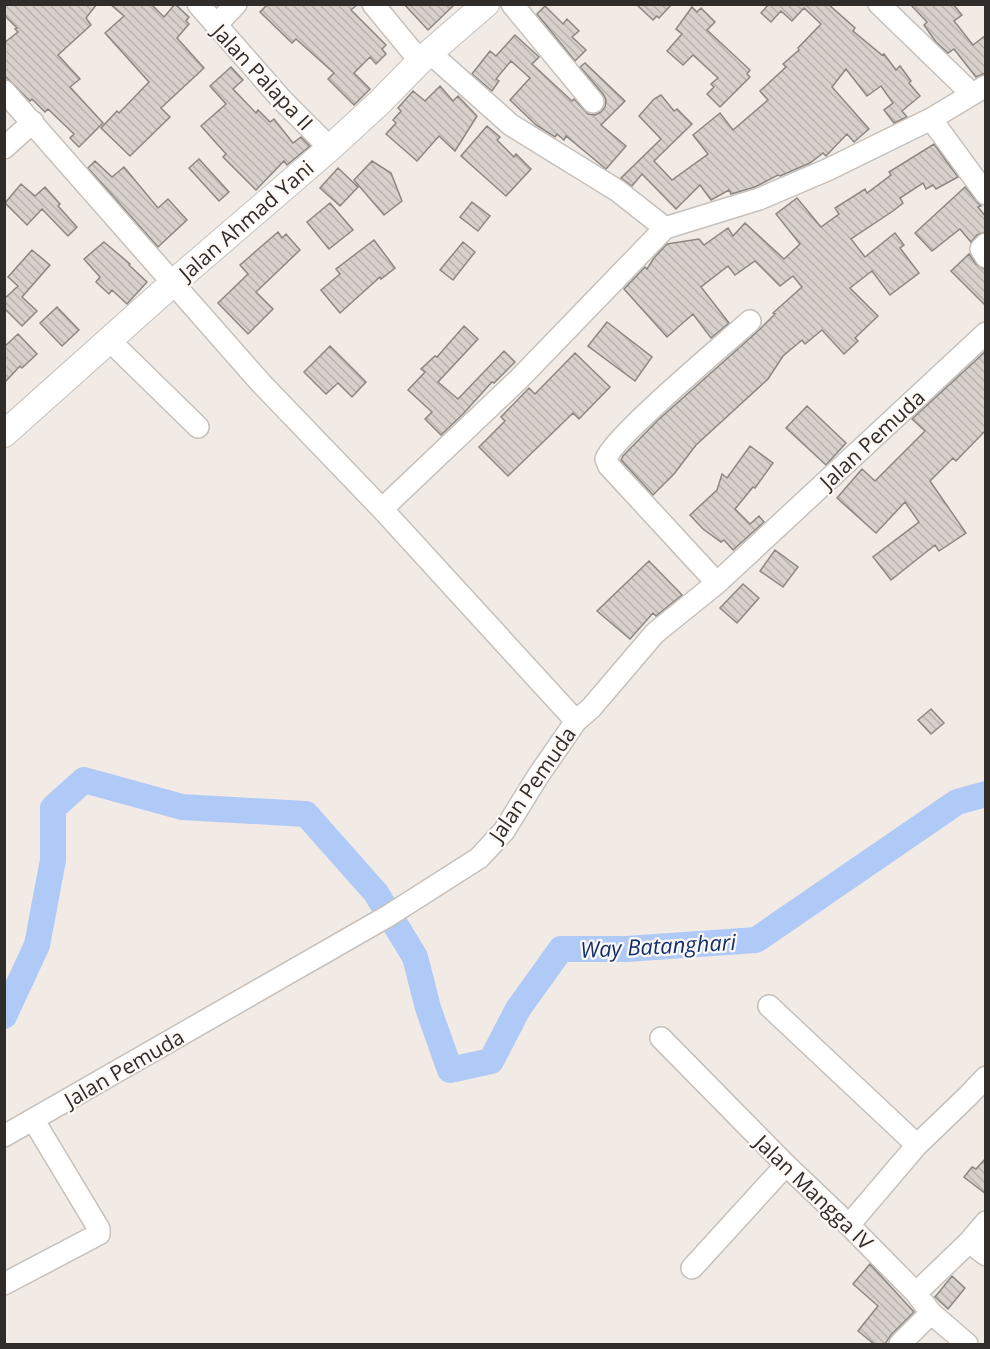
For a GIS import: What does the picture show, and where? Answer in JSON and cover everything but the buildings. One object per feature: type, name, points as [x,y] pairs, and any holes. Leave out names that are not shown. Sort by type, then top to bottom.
[{"type":"main road","name":"Jalan Ahmad Yani","points":[[4,434],[173,283],[330,148],[425,57],[486,4]]},
{"type":"street","name":"Jalan Palapa II","points":[[198,4],[282,100],[330,148]]},
{"type":"street","points":[[216,25],[236,4]]},
{"type":"street","points":[[373,4],[425,57],[511,125],[618,191],[665,228]]},
{"type":"street","points":[[512,4],[593,102]]},
{"type":"street","points":[[382,509],[519,379],[665,228],[759,199],[827,170],[932,119],[979,90],[879,4]]},
{"type":"street","points":[[4,91],[260,382],[382,509],[576,721]]},
{"type":"street","points":[[932,119],[986,194]]},
{"type":"street","points":[[4,148],[33,122]]},
{"type":"street","points":[[986,244],[981,249],[986,257]]},
{"type":"street","points":[[717,583],[609,466],[606,459],[611,449],[630,429],[750,321]]},
{"type":"street","name":"Jalan Pemuda","points":[[4,1136],[34,1121],[388,916],[479,858],[504,831],[576,721],[591,708],[655,633],[717,583],[986,333]]},
{"type":"street","points":[[109,340],[198,427]]},
{"type":"street","points":[[769,1006],[916,1145]]},
{"type":"street","name":"Jalan Mangga IV","points":[[661,1038],[786,1165],[849,1225],[916,1293],[931,1312],[967,1344]]},
{"type":"street","points":[[849,1225],[916,1145],[986,1077]]},
{"type":"street","points":[[4,1284],[99,1234],[99,1229],[34,1121]]},
{"type":"street","points":[[692,1268],[786,1165]]},
{"type":"street","points":[[916,1293],[977,1248],[986,1222]]},
{"type":"street","points":[[900,1344],[931,1312]]},
{"type":"waterway","name":"Way Batanghari","points":[[4,1016],[37,945],[53,860],[53,808],[84,780],[182,807],[306,814],[376,893],[415,957],[428,1008],[450,1070],[491,1061],[518,1009],[561,949],[627,949],[756,940],[957,802],[986,794]]}]
